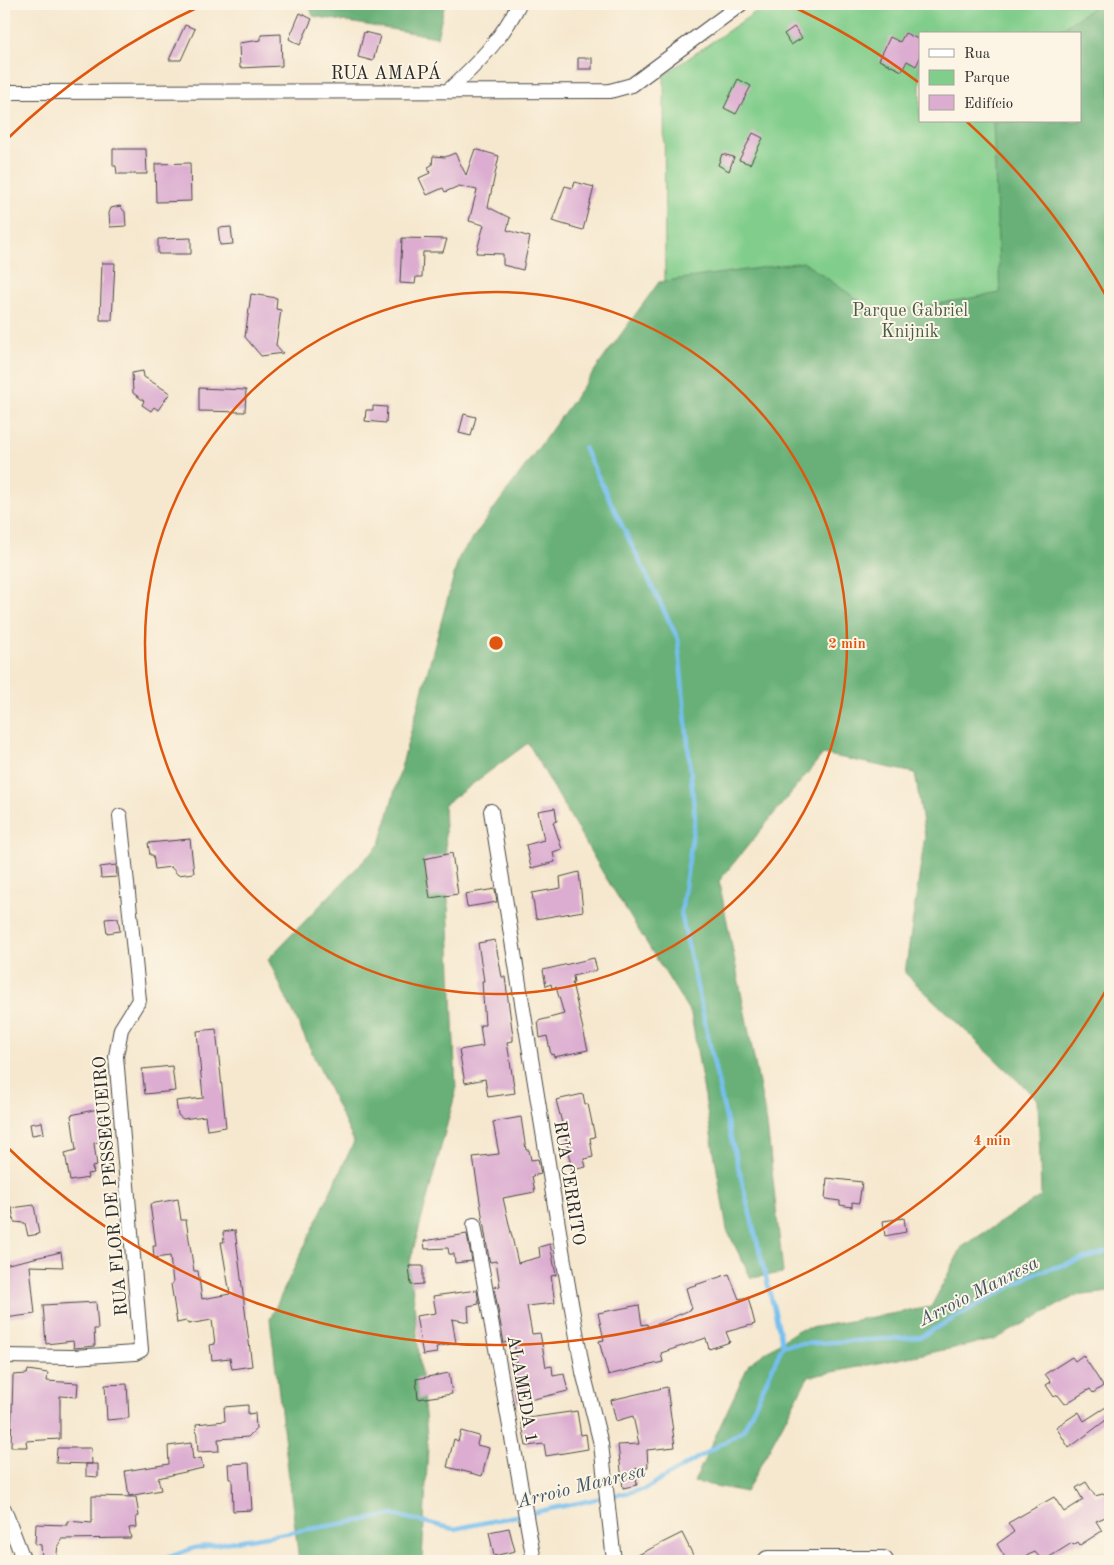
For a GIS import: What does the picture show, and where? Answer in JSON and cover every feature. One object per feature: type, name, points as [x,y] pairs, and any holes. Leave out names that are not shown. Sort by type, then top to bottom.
[{"type":"street","points":[[448,91],[481,60],[510,22],[519,4]]},
{"type":"street","name":"RUA AMAPÁ","points":[[4,92],[610,90],[632,85],[740,4]]},
{"type":"street","name":"RUA CERRITO","points":[[491,810],[564,1268],[583,1372],[601,1444],[614,1561]]},
{"type":"street","name":"RUA FLOR DE PESSEGUEIRO","points":[[4,1356],[73,1358],[135,1353],[141,1350],[116,1056],[121,1029],[139,1000],[120,816]]},
{"type":"street","name":"ALAMEDA 1","points":[[474,1224],[534,1561]]},
{"type":"street","points":[[4,1509],[24,1561]]},
{"type":"street","points":[[768,1561],[883,1561]]},
{"type":"green space","points":[[309,4],[445,4],[437,37],[313,16]]},
{"type":"green space","name":"Parque Gabriel Knijnik","points":[[767,4],[1110,4],[1110,607],[666,467],[664,75]]},
{"type":"green space","points":[[1098,4],[1110,4],[1110,1292],[1075,1296],[994,1340],[808,1377],[746,1492],[694,1482],[749,1364],[798,1330],[931,1307],[962,1247],[1041,1196],[1038,1100],[905,973],[925,836],[915,773],[823,754],[719,881],[767,1124],[783,1273],[751,1278],[727,1230],[691,1014],[603,873],[528,743],[444,805],[456,1091],[410,1262],[428,1446],[422,1561],[299,1561],[270,1319],[354,1142],[268,959],[380,844],[459,557],[659,282],[803,262],[879,314],[1000,293],[993,122],[1082,122],[1082,32],[1057,32]]},
{"type":"building","points":[[300,13],[312,19],[300,45],[289,39]]},
{"type":"building","points":[[185,25],[195,29],[181,60],[169,60]]},
{"type":"building","points":[[794,27],[802,38],[791,45],[784,34]]},
{"type":"building","points":[[364,32],[380,36],[373,61],[358,57]]},
{"type":"building","points":[[905,33],[919,40],[919,60],[916,66],[907,61],[902,71],[879,60],[890,37],[900,42]]},
{"type":"building","points":[[281,34],[282,66],[240,68],[239,43],[261,40],[261,35]]},
{"type":"building","points":[[578,58],[592,58],[592,69],[578,69]]},
{"type":"building","points":[[738,79],[751,86],[736,114],[724,108]]},
{"type":"building","points":[[753,133],[763,138],[750,164],[739,160]]},
{"type":"building","points":[[113,149],[146,149],[147,174],[117,174],[116,166],[113,166]]},
{"type":"building","points":[[475,149],[499,156],[488,207],[510,218],[507,230],[530,237],[523,270],[503,265],[503,254],[476,253],[484,225],[469,221],[477,190],[459,186],[445,192],[443,188],[427,195],[419,178],[430,173],[428,167],[432,165],[433,156],[445,157],[455,153],[466,175]]},
{"type":"building","points":[[722,154],[734,157],[729,171],[718,165]]},
{"type":"building","points":[[190,163],[191,201],[156,202],[155,164]]},
{"type":"building","points":[[575,182],[594,187],[583,230],[552,221],[565,186],[573,188]]},
{"type":"building","points":[[120,206],[125,212],[126,226],[110,227],[109,213],[111,208]]},
{"type":"building","points":[[231,227],[233,244],[220,245],[218,228]]},
{"type":"building","points":[[191,238],[191,254],[158,254],[158,239]]},
{"type":"building","points":[[402,238],[447,239],[443,252],[423,252],[422,277],[416,277],[415,284],[400,283]]},
{"type":"building","points":[[102,263],[115,263],[112,320],[100,320]]},
{"type":"building","points":[[251,294],[277,298],[276,309],[281,310],[276,345],[283,353],[261,356],[245,337]]},
{"type":"building","points":[[143,371],[144,377],[170,393],[158,410],[154,407],[151,411],[142,405],[144,401],[133,393],[132,373]]},
{"type":"building","points":[[199,388],[246,390],[245,412],[199,411]]},
{"type":"building","points":[[373,406],[387,407],[386,423],[365,421],[366,410],[373,410]]},
{"type":"building","points":[[464,414],[476,417],[471,436],[459,433]]},
{"type":"building","points":[[555,808],[557,821],[553,822],[562,849],[553,852],[555,862],[531,868],[526,845],[544,840],[538,811]]},
{"type":"building","points":[[190,839],[194,873],[178,875],[171,867],[155,869],[153,855],[150,855],[148,843]]},
{"type":"building","points":[[452,853],[458,894],[430,898],[424,859]]},
{"type":"building","points":[[116,865],[117,877],[101,878],[100,867]]},
{"type":"building","points":[[579,872],[583,911],[536,919],[532,893],[561,888],[560,877]]},
{"type":"building","points":[[495,889],[497,902],[467,907],[465,894]]},
{"type":"building","points":[[118,918],[120,931],[107,933],[105,919]]},
{"type":"building","points":[[495,940],[502,977],[505,977],[513,1036],[513,1041],[507,1042],[515,1093],[488,1097],[485,1079],[465,1083],[459,1050],[483,1046],[480,1025],[485,1025],[482,981],[484,981],[478,943]]},
{"type":"building","points":[[594,958],[597,970],[573,976],[574,983],[572,983],[588,1050],[554,1057],[553,1054],[551,1055],[547,1036],[540,1038],[538,1021],[564,1014],[556,987],[552,988],[551,984],[546,986],[543,970]]},
{"type":"building","points":[[216,1029],[226,1127],[207,1130],[205,1116],[183,1119],[178,1115],[176,1101],[203,1098],[197,1031]]},
{"type":"building","points":[[172,1066],[175,1091],[145,1094],[142,1069]]},
{"type":"building","points":[[583,1094],[585,1104],[588,1104],[595,1137],[590,1138],[593,1157],[584,1159],[586,1167],[572,1170],[556,1100]]},
{"type":"building","points":[[98,1109],[106,1140],[94,1143],[97,1166],[92,1167],[94,1173],[87,1174],[88,1178],[70,1181],[65,1153],[76,1150],[71,1115]]},
{"type":"building","points":[[521,1117],[526,1150],[529,1150],[531,1160],[538,1159],[541,1174],[532,1176],[535,1192],[503,1198],[518,1263],[540,1257],[539,1247],[550,1244],[556,1275],[551,1276],[555,1303],[527,1306],[532,1334],[540,1333],[546,1367],[552,1366],[553,1376],[564,1374],[568,1391],[517,1403],[510,1363],[517,1362],[514,1341],[504,1343],[494,1287],[500,1286],[496,1261],[490,1262],[489,1259],[473,1157],[499,1154],[493,1122]]},
{"type":"building","points":[[42,1122],[44,1133],[32,1135],[30,1124]]},
{"type":"building","points":[[827,1178],[862,1182],[859,1203],[852,1202],[852,1207],[840,1205],[840,1201],[825,1199]]},
{"type":"building","points":[[178,1199],[181,1220],[186,1220],[194,1271],[198,1271],[202,1299],[230,1294],[221,1242],[224,1242],[223,1232],[235,1230],[252,1366],[232,1369],[230,1358],[212,1360],[210,1345],[215,1344],[212,1320],[188,1324],[186,1321],[177,1323],[171,1284],[173,1283],[170,1256],[154,1258],[153,1246],[156,1246],[150,1204]]},
{"type":"building","points":[[34,1205],[39,1234],[28,1236],[25,1223],[14,1222],[12,1208]]},
{"type":"building","points":[[904,1218],[906,1232],[885,1236],[883,1221]]},
{"type":"building","points":[[467,1234],[472,1261],[455,1263],[454,1254],[449,1254],[448,1248],[425,1249],[424,1241]]},
{"type":"building","points":[[61,1252],[63,1267],[30,1266],[35,1314],[5,1318],[4,1265]]},
{"type":"building","points":[[409,1266],[423,1266],[423,1284],[411,1285]]},
{"type":"building","points":[[729,1274],[739,1299],[748,1297],[755,1324],[726,1332],[730,1342],[709,1349],[706,1338],[661,1353],[663,1362],[608,1375],[599,1341],[604,1340],[598,1313],[639,1305],[642,1325],[647,1324],[648,1328],[692,1309],[686,1288]]},
{"type":"building","points":[[477,1290],[479,1304],[468,1306],[469,1322],[452,1319],[456,1343],[436,1347],[437,1353],[423,1355],[416,1316],[436,1313],[433,1296]]},
{"type":"building","points":[[96,1302],[98,1329],[94,1329],[95,1346],[74,1348],[73,1341],[46,1344],[43,1305]]},
{"type":"building","points":[[1083,1355],[1103,1386],[1093,1393],[1090,1389],[1065,1404],[1058,1395],[1054,1397],[1046,1385],[1051,1382],[1045,1374],[1072,1357],[1075,1361]]},
{"type":"building","points":[[28,1370],[48,1373],[47,1381],[78,1383],[77,1397],[60,1396],[60,1439],[26,1441],[27,1447],[11,1447],[13,1375],[27,1374]]},
{"type":"building","points":[[449,1373],[452,1394],[418,1399],[416,1379]]},
{"type":"building","points":[[127,1384],[129,1418],[107,1420],[105,1385]]},
{"type":"building","points":[[667,1387],[675,1447],[647,1450],[648,1467],[635,1469],[637,1485],[623,1488],[618,1445],[639,1444],[633,1416],[616,1421],[611,1400]]},
{"type":"building","points":[[248,1405],[248,1414],[255,1413],[256,1429],[248,1437],[218,1439],[219,1451],[198,1452],[196,1424],[225,1421],[224,1407]]},
{"type":"building","points":[[1106,1407],[1110,1417],[1069,1448],[1056,1427],[1079,1412],[1084,1421]]},
{"type":"building","points":[[577,1411],[581,1435],[586,1434],[588,1449],[546,1456],[544,1444],[526,1446],[521,1419]]},
{"type":"building","points":[[461,1431],[479,1436],[477,1445],[489,1448],[482,1476],[447,1467],[454,1439],[458,1441]]},
{"type":"building","points":[[191,1443],[193,1460],[201,1458],[203,1468],[158,1478],[161,1490],[129,1496],[125,1471],[169,1464],[168,1446]]},
{"type":"building","points":[[57,1448],[91,1448],[92,1464],[56,1463]]},
{"type":"building","points":[[249,1463],[252,1510],[233,1511],[232,1479],[229,1479],[228,1464]]},
{"type":"building","points":[[86,1464],[98,1464],[98,1477],[86,1476]]},
{"type":"building","points":[[1086,1482],[1095,1496],[1110,1492],[1110,1515],[1096,1521],[1102,1531],[1080,1545],[1078,1542],[1073,1545],[1072,1543],[1043,1561],[1035,1552],[1015,1561],[1007,1561],[997,1544],[1014,1532],[1008,1523],[1054,1497],[1064,1512],[1083,1500],[1076,1488]]},
{"type":"building","points":[[92,1496],[136,1497],[139,1516],[136,1517],[137,1527],[129,1528],[131,1538],[61,1539],[60,1545],[58,1545],[56,1561],[42,1561],[41,1545],[35,1544],[36,1524],[67,1525],[67,1521],[92,1523]]},
{"type":"building","points":[[509,1528],[515,1551],[494,1556],[489,1532]]},
{"type":"building","points":[[682,1533],[696,1561],[626,1561]]},
{"type":"waterway","points":[[584,448],[678,639],[695,818],[681,913],[725,1114],[783,1345]]},
{"type":"waterway","name":"Arroio Manresa","points":[[158,1561],[194,1548],[394,1515],[454,1529],[645,1489],[743,1431],[783,1345],[920,1337],[1033,1274],[1110,1251]]}]
